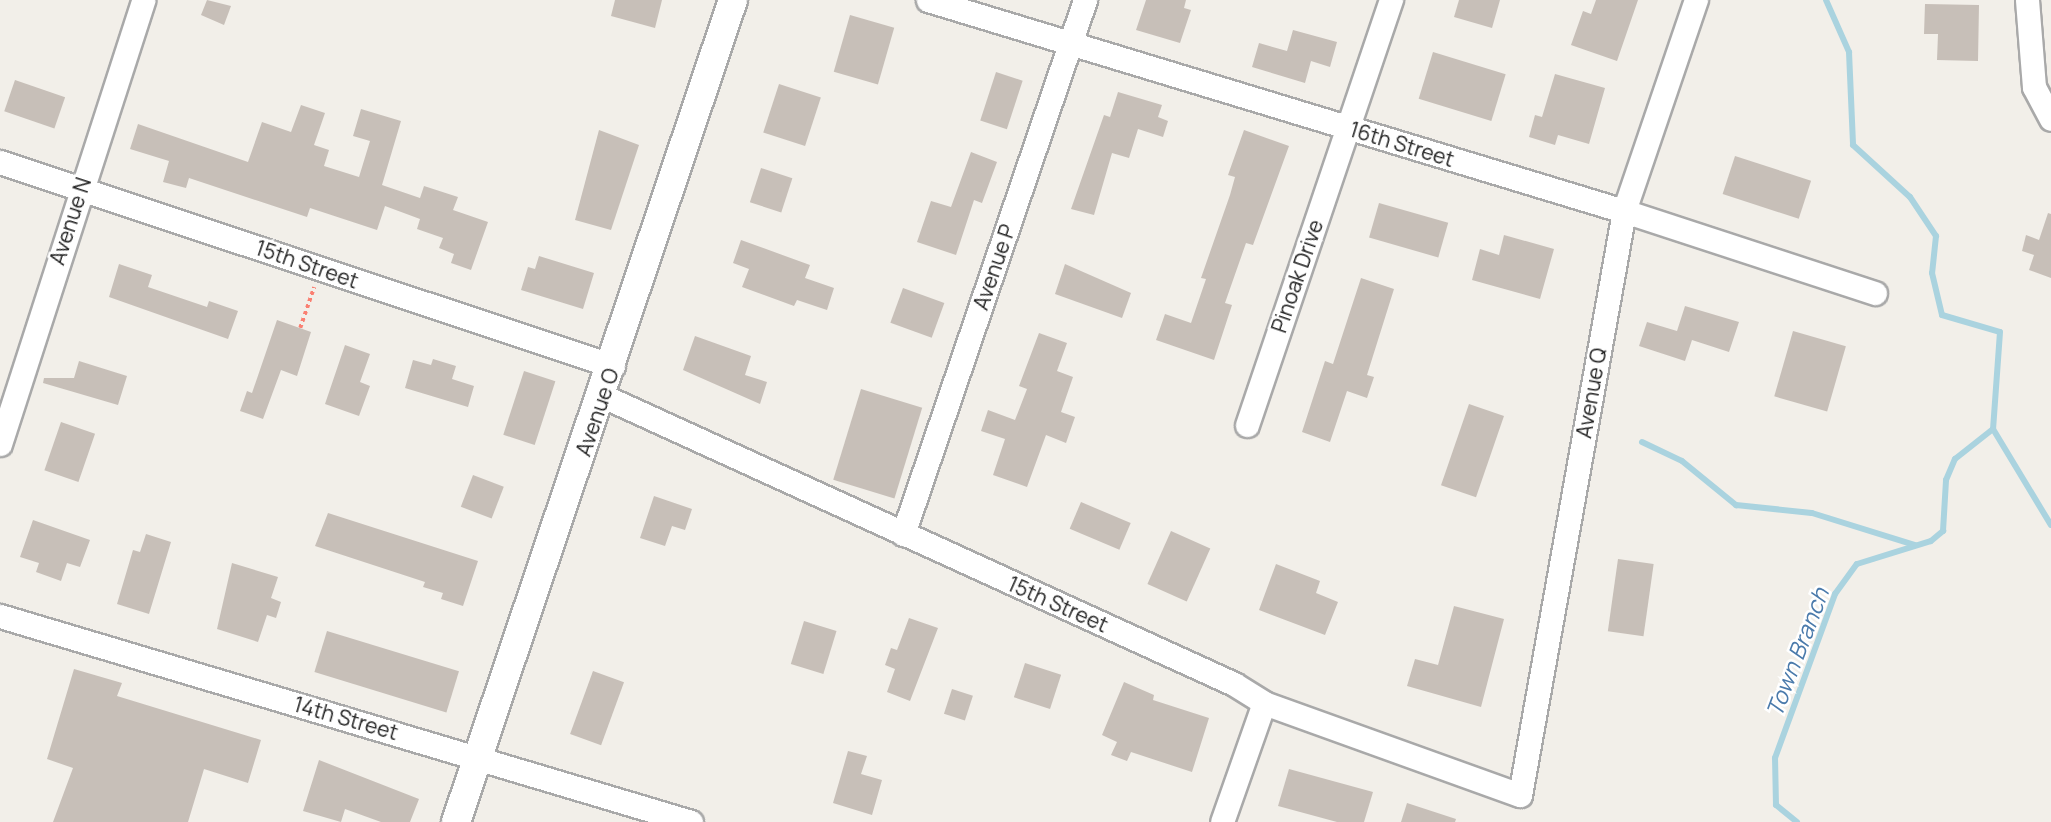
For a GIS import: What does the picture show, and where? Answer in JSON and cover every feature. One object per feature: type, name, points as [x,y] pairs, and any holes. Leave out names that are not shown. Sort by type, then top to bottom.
[{"type":"street","name":"Avenue N","points":[[0,444],[80,188],[144,0]]},
{"type":"street","name":"Avenue O","points":[[456,822],[603,396],[733,0]]},
{"type":"street","name":"16th Street","points":[[928,0],[1624,211],[1875,293]]},
{"type":"street","name":"Avenue P","points":[[903,534],[1085,0]]},
{"type":"street","name":"Pinoak Drive","points":[[1247,425],[1391,0]]},
{"type":"street","name":"Avenue Q","points":[[1520,795],[1624,211],[1696,0]]},
{"type":"street","points":[[2027,0],[2034,87],[2051,119]]},
{"type":"street","name":"15th Street","points":[[0,162],[613,366]]},
{"type":"street","name":"15th Street","points":[[603,396],[1234,684],[1264,703],[1520,795]]},
{"type":"street","name":"14th Street","points":[[0,616],[691,822]]},
{"type":"street","points":[[1222,822],[1264,703]]},
{"type":"path","points":[[300,328],[320,268]]},
{"type":"building","points":[[207,0],[231,6],[224,25],[201,15]]},
{"type":"building","points":[[615,0],[662,0],[655,28],[611,16]]},
{"type":"building","points":[[1146,0],[1186,0],[1184,8],[1191,10],[1180,43],[1136,30]]},
{"type":"building","points":[[1459,0],[1500,0],[1492,28],[1454,17]]},
{"type":"building","points":[[1596,0],[1638,0],[1617,61],[1571,45],[1583,11],[1591,14]]},
{"type":"building","points":[[1925,4],[1979,5],[1978,61],[1937,60],[1938,34],[1924,34]]},
{"type":"building","points":[[850,15],[894,28],[878,84],[834,72]]},
{"type":"building","points":[[1293,30],[1337,42],[1330,67],[1311,61],[1305,83],[1252,67],[1259,43],[1287,51]]},
{"type":"building","points":[[1433,52],[1506,74],[1491,121],[1419,99]]},
{"type":"building","points":[[996,72],[1023,81],[1007,129],[980,121]]},
{"type":"building","points":[[1555,74],[1605,88],[1589,144],[1558,135],[1555,145],[1529,137],[1535,115],[1542,117]]},
{"type":"building","points":[[15,80],[65,97],[54,128],[4,111]]},
{"type":"building","points":[[779,84],[821,98],[805,146],[763,133]]},
{"type":"building","points":[[1118,92],[1162,105],[1158,117],[1168,121],[1163,137],[1138,129],[1129,158],[1112,153],[1094,215],[1071,209],[1104,115],[1110,117]]},
{"type":"building","points":[[301,105],[325,113],[314,145],[329,150],[324,166],[359,177],[370,141],[353,136],[361,109],[401,121],[382,185],[420,198],[424,186],[458,197],[453,210],[488,222],[471,270],[451,263],[454,254],[439,248],[443,238],[417,229],[420,219],[385,206],[377,230],[310,208],[307,217],[189,178],[186,188],[163,182],[169,161],[130,149],[138,124],[248,162],[262,122],[291,132]]},
{"type":"building","points":[[599,130],[639,145],[611,230],[575,220]]},
{"type":"building","points":[[1244,130],[1289,146],[1253,245],[1246,243],[1225,303],[1232,305],[1214,360],[1156,340],[1165,314],[1191,323],[1206,279],[1201,278],[1235,177],[1228,175]]},
{"type":"building","points":[[971,152],[997,162],[982,203],[974,200],[956,255],[917,242],[931,201],[951,207]]},
{"type":"building","points":[[1735,156],[1811,181],[1799,219],[1723,194]]},
{"type":"building","points":[[761,168],[792,178],[781,212],[750,202]]},
{"type":"building","points":[[1379,203],[1448,223],[1438,257],[1369,238]]},
{"type":"building","points":[[2048,213],[2051,214],[2051,278],[2029,270],[2034,255],[2022,251],[2026,235],[2039,240]]},
{"type":"building","points":[[1504,235],[1554,249],[1540,299],[1472,280],[1480,249],[1499,255]]},
{"type":"building","points":[[741,240],[810,265],[805,278],[834,288],[827,310],[797,300],[794,306],[742,287],[749,269],[733,263]]},
{"type":"building","points":[[539,256],[594,273],[583,309],[521,290],[528,267],[535,269]]},
{"type":"building","points":[[119,264],[152,275],[148,287],[207,307],[209,301],[238,311],[228,339],[109,297]]},
{"type":"building","points":[[1065,264],[1131,293],[1122,318],[1055,294]]},
{"type":"building","points":[[1361,278],[1394,289],[1367,375],[1374,377],[1367,398],[1347,391],[1330,442],[1302,432],[1325,361],[1333,364]]},
{"type":"building","points":[[903,288],[944,303],[932,338],[890,323]]},
{"type":"building","points":[[1685,306],[1739,322],[1729,352],[1692,340],[1685,361],[1639,346],[1647,322],[1677,331]]},
{"type":"building","points":[[277,320],[311,332],[297,376],[281,370],[263,419],[240,411],[247,391],[252,393]]},
{"type":"building","points":[[1793,331],[1846,346],[1827,412],[1774,396]]},
{"type":"building","points":[[1039,333],[1067,343],[1057,371],[1073,377],[1061,412],[1075,417],[1066,443],[1046,435],[1027,487],[993,475],[1005,439],[981,431],[988,410],[1015,420],[1027,389],[1019,386]]},
{"type":"building","points":[[695,336],[751,356],[745,375],[767,382],[760,404],[683,370]]},
{"type":"building","points":[[345,345],[370,354],[360,382],[370,386],[359,416],[325,404]]},
{"type":"building","points":[[433,359],[456,366],[452,379],[474,386],[468,407],[405,388],[413,360],[431,365]]},
{"type":"building","points":[[79,361],[127,376],[118,405],[43,383],[44,378],[74,378]]},
{"type":"building","points":[[524,371],[555,381],[535,445],[503,435]]},
{"type":"building","points":[[861,389],[922,408],[894,499],[833,480]]},
{"type":"building","points":[[1469,404],[1504,416],[1476,497],[1441,485]]},
{"type":"building","points":[[61,422],[95,434],[78,482],[44,470]]},
{"type":"building","points":[[473,475],[504,487],[492,519],[461,507]]},
{"type":"building","points":[[654,496],[692,509],[685,530],[672,526],[665,546],[640,538]]},
{"type":"building","points":[[1081,502],[1131,523],[1119,550],[1070,529]]},
{"type":"building","points":[[328,513],[478,561],[463,606],[441,599],[443,593],[423,587],[425,582],[315,546]]},
{"type":"building","points":[[33,520],[90,540],[80,567],[67,563],[61,581],[36,572],[39,563],[20,557]]},
{"type":"building","points":[[1171,531],[1210,548],[1187,601],[1147,584]]},
{"type":"building","points":[[146,534],[171,542],[149,614],[117,604],[133,550],[140,552]]},
{"type":"building","points":[[1618,559],[1654,564],[1643,636],[1608,631]]},
{"type":"building","points":[[232,563],[278,577],[271,598],[281,602],[276,618],[267,615],[258,642],[217,629]]},
{"type":"building","points":[[1276,564],[1320,581],[1316,593],[1338,602],[1325,635],[1259,610]]},
{"type":"building","points":[[1454,606],[1504,619],[1481,707],[1407,686],[1415,659],[1438,665]]},
{"type":"building","points":[[909,618],[938,628],[910,701],[887,692],[895,669],[885,665],[891,648],[897,650]]},
{"type":"building","points":[[804,621],[837,631],[823,674],[791,664]]},
{"type":"building","points":[[327,631],[459,671],[446,712],[314,672]]},
{"type":"building","points":[[1025,663],[1061,675],[1050,709],[1014,697]]},
{"type":"building","points":[[74,669],[122,683],[117,696],[261,740],[248,783],[204,769],[188,822],[53,822],[73,768],[47,759]]},
{"type":"building","points":[[593,671],[624,682],[601,745],[570,734]]},
{"type":"building","points":[[1124,682],[1154,695],[1153,700],[1209,718],[1192,772],[1131,752],[1127,761],[1111,755],[1117,742],[1102,735]]},
{"type":"building","points":[[952,689],[973,696],[965,721],[944,714]]},
{"type":"building","points":[[848,751],[867,756],[861,774],[882,780],[872,815],[833,803]]},
{"type":"building","points":[[319,760],[419,799],[410,822],[381,822],[345,809],[341,822],[303,811]]},
{"type":"building","points":[[1289,769],[1373,792],[1364,822],[1337,822],[1278,806]]},
{"type":"building","points":[[1407,803],[1456,819],[1455,822],[1401,822]]},
{"type":"waterway","points":[[1826,0],[1849,52],[1853,145],[1910,197],[1936,236],[1932,273],[1942,315],[2000,332],[1993,429]]},
{"type":"waterway","name":"Town Branch","points":[[1797,822],[1776,805],[1775,758],[1835,594],[1857,564],[1931,541],[1943,531],[1946,480],[1955,459],[1993,429],[2051,525]]},
{"type":"waterway","points":[[1642,442],[1682,461],[1736,505],[1812,513],[1915,545]]}]
